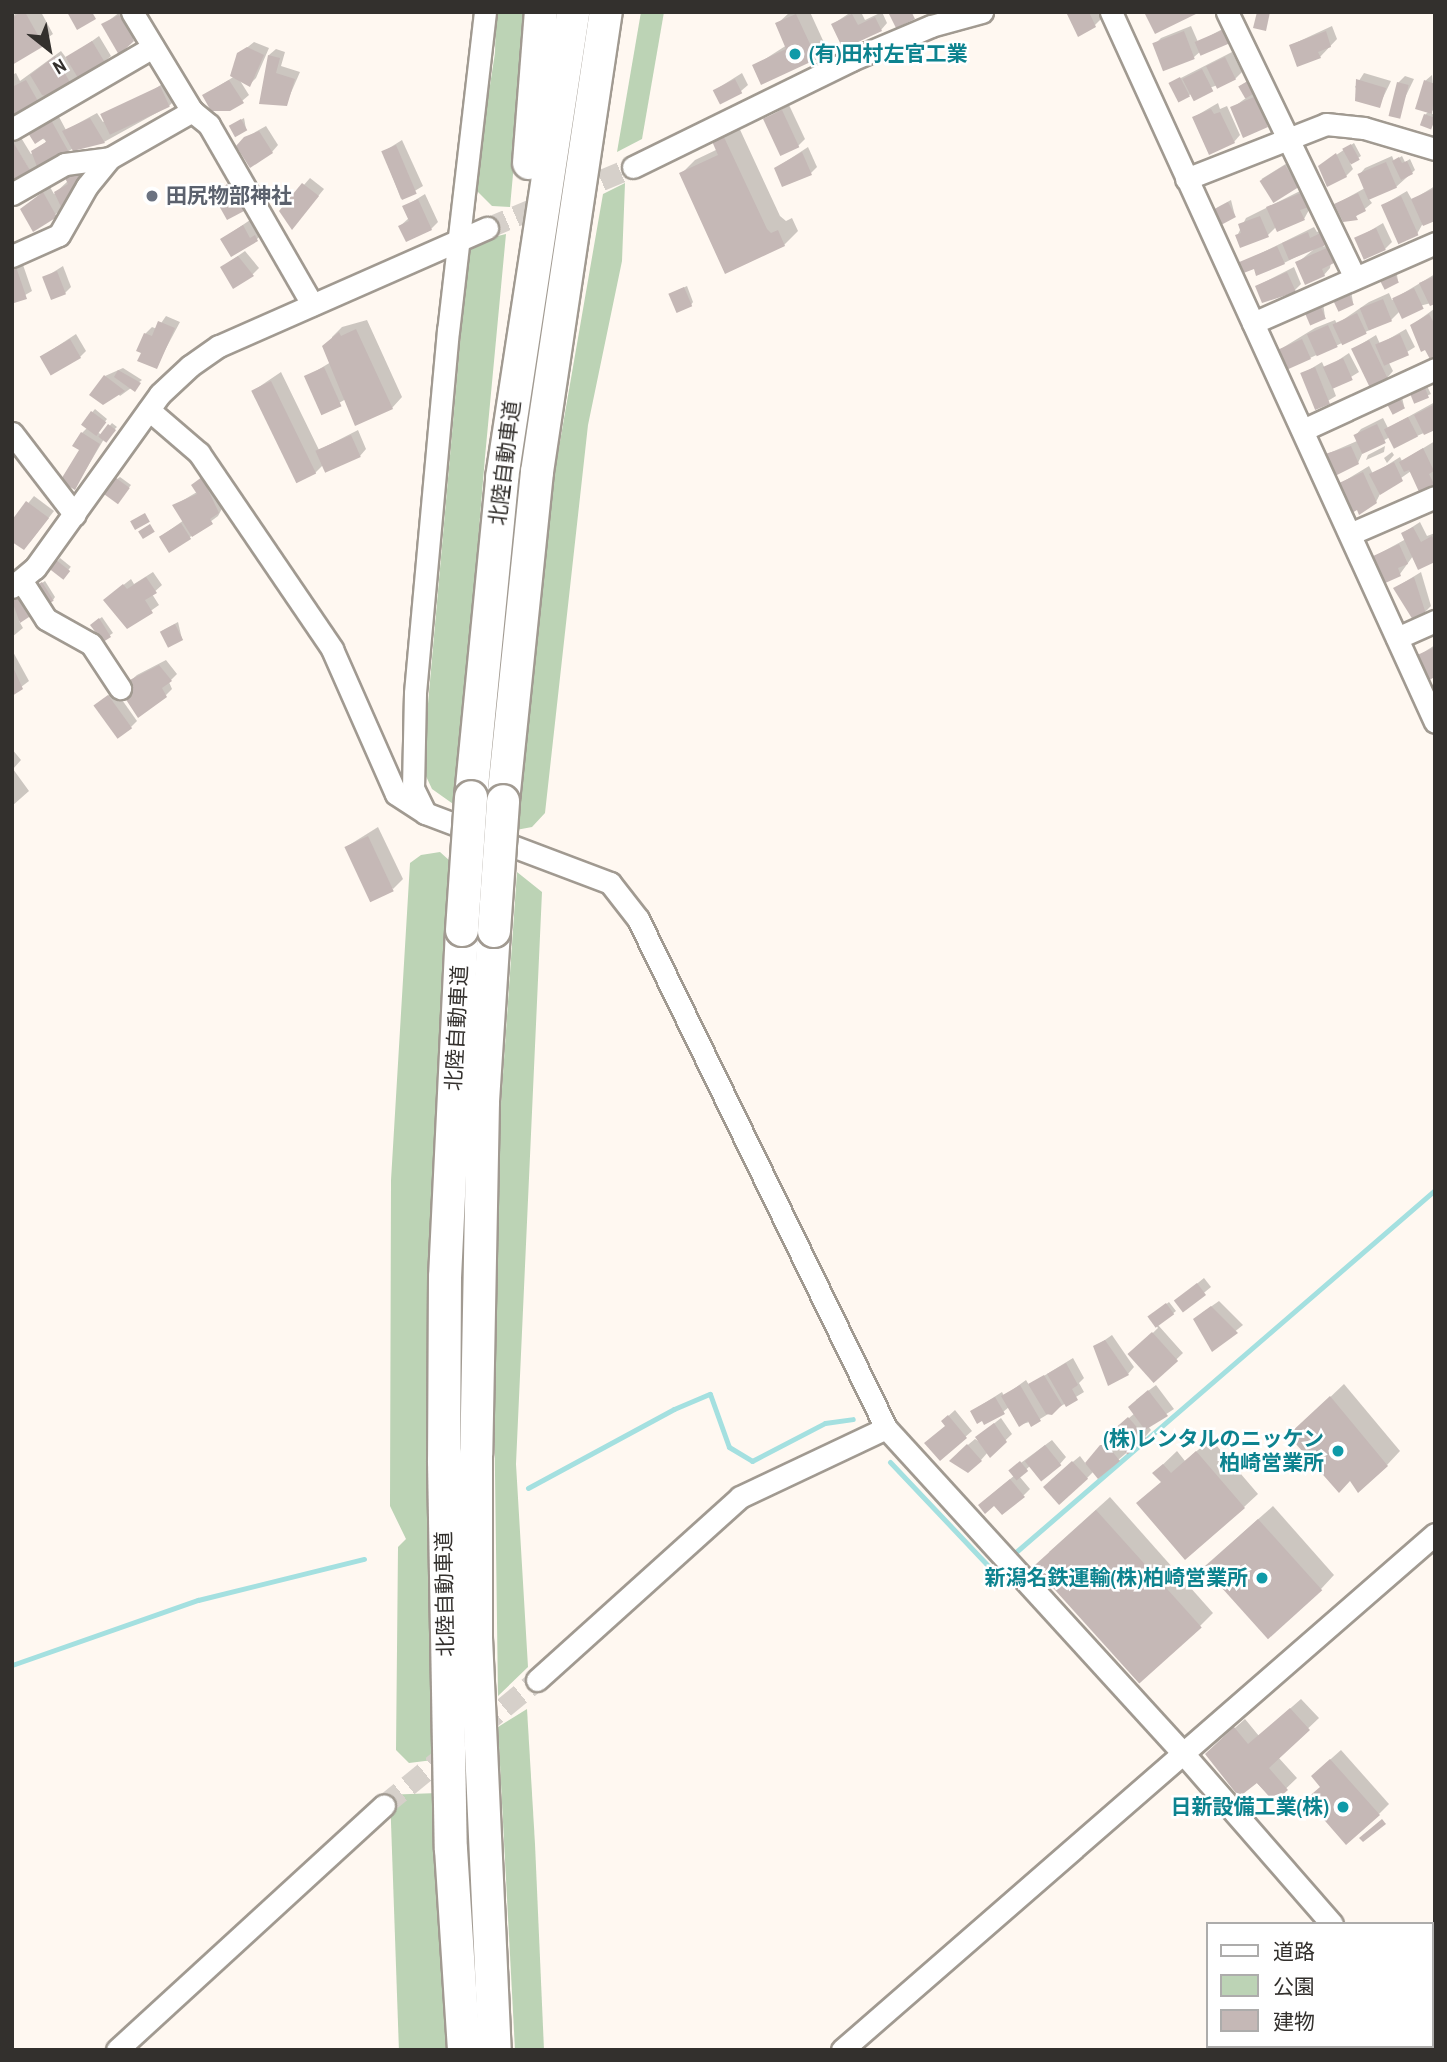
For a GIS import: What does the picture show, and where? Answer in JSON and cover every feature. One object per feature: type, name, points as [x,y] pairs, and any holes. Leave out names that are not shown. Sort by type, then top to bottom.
[{"type":"highway","points":[[502,478],[541,12]]},
{"type":"highway","name":"北陸自動車道","points":[[464,2050],[451,1849],[444,1461],[446,1277],[462,930],[471,797],[502,478],[573,12]]},
{"type":"highway","name":"北陸自動車道","points":[[495,2050],[482,1813],[476,1520],[483,1102],[503,801],[537,472],[560,301],[606,12]]},
{"type":"highway","points":[[560,301],[577,233],[617,12]]},
{"type":"street","points":[[132,12],[192,111],[209,125],[312,304]]},
{"type":"street","points":[[425,813],[413,788],[415,694],[457,238],[485,12]]},
{"type":"street","points":[[633,167],[851,60],[931,26],[982,12]]},
{"type":"street","points":[[1111,12],[1352,533],[1435,722]]},
{"type":"street","points":[[1227,12],[1289,135],[1355,278]]},
{"type":"street","points":[[12,129],[153,47]]},
{"type":"street","points":[[12,256],[58,235],[87,186],[110,158],[192,111]]},
{"type":"street","points":[[1186,179],[1289,135],[1326,124],[1364,128],[1435,149]]},
{"type":"street","points":[[12,194],[65,164],[110,158]]},
{"type":"street","points":[[120,688],[91,644],[46,619],[17,584],[75,515],[149,410],[190,366],[219,346],[457,238],[487,228]]},
{"type":"street","points":[[1253,323],[1435,243]]},
{"type":"street","points":[[1303,430],[1435,369]]},
{"type":"street","points":[[149,410],[199,453],[332,649],[396,794],[425,813],[610,883],[638,919],[886,1428],[1182,1752],[1330,1922]]},
{"type":"street","points":[[12,433],[75,515]]},
{"type":"street","points":[[1352,533],[1435,497]]},
{"type":"street","points":[[1397,638],[1435,621]]},
{"type":"street","points":[[537,1681],[740,1497],[886,1428]]},
{"type":"street","points":[[842,2050],[1435,1534]]},
{"type":"street","points":[[117,2050],[384,1805]]},
{"type":"green space","points":[[496,12],[528,12],[510,207],[492,206],[474,188],[495,53]]},
{"type":"green space","points":[[641,12],[664,12],[642,139],[617,152]]},
{"type":"green space","points":[[625,183],[622,261],[588,425],[545,813],[532,827],[516,830],[530,663],[553,482],[603,194]]},
{"type":"green space","points":[[506,234],[456,806],[432,789],[425,774],[427,715],[468,253],[473,242]]},
{"type":"green space","points":[[440,852],[450,861],[429,1316],[433,1760],[409,1763],[396,1750],[398,1547],[406,1539],[390,1506],[391,1180],[410,863],[421,855]]},
{"type":"green space","points":[[517,872],[542,892],[516,1464],[528,1667],[498,1696],[493,1325],[499,1132]]},
{"type":"green space","points":[[527,1709],[544,2050],[515,2050],[498,1727]]},
{"type":"green space","points":[[438,1793],[447,2050],[399,2050],[390,1795]]},
{"type":"building","points":[[25,12],[44,46],[12,65],[12,18]]},
{"type":"building","points":[[67,12],[92,12],[96,19],[77,30]]},
{"type":"building","points":[[1066,12],[1089,12],[1096,27],[1078,37]]},
{"type":"building","points":[[1200,12],[1155,34],[1145,14]]},
{"type":"building","points":[[1257,12],[1270,12],[1266,31],[1253,28]]},
{"type":"building","points":[[912,13],[915,19],[896,28],[889,14]]},
{"type":"building","name":"(有)田村左官工業","points":[[796,14],[817,59],[761,85],[752,65],[786,49],[775,23]]},
{"type":"building","points":[[852,14],[858,25],[875,17],[882,31],[843,49],[831,24]]},
{"type":"building","points":[[119,15],[134,41],[119,55],[101,24]]},
{"type":"building","points":[[1225,29],[1231,43],[1200,56],[1195,42]]},
{"type":"building","points":[[1184,31],[1195,59],[1163,71],[1152,43]]},
{"type":"building","points":[[1326,31],[1331,47],[1318,52],[1321,58],[1297,67],[1289,45]]},
{"type":"building","points":[[92,41],[105,63],[79,79],[65,57]]},
{"type":"building","points":[[247,47],[264,55],[250,87],[230,76],[237,53]]},
{"type":"building","points":[[268,55],[280,58],[276,73],[295,79],[287,106],[259,104]]},
{"type":"building","points":[[55,56],[71,84],[49,97],[42,95],[30,75]]},
{"type":"building","points":[[1225,57],[1236,79],[1217,89],[1206,66]]},
{"type":"building","points":[[1202,69],[1213,91],[1194,101],[1182,79]]},
{"type":"building","points":[[1180,77],[1190,97],[1178,103],[1168,83]]},
{"type":"building","points":[[1253,78],[1260,90],[1245,99],[1238,86]]},
{"type":"building","points":[[735,79],[742,93],[720,105],[713,90]]},
{"type":"building","points":[[1356,79],[1386,88],[1380,108],[1355,101]]},
{"type":"building","points":[[26,80],[39,103],[12,118],[12,87]]},
{"type":"building","points":[[229,80],[244,103],[230,111],[211,111],[202,95]]},
{"type":"building","points":[[1424,80],[1435,84],[1432,114],[1415,109]]},
{"type":"building","points":[[1397,82],[1409,85],[1400,119],[1389,116]]},
{"type":"building","points":[[160,86],[170,107],[110,135],[100,114]]},
{"type":"building","points":[[1259,95],[1269,118],[1265,120],[1268,127],[1243,138],[1230,107]]},
{"type":"building","points":[[1211,109],[1214,114],[1220,112],[1235,143],[1209,155],[1192,117]]},
{"type":"building","points":[[782,110],[799,147],[780,156],[763,119]]},
{"type":"building","points":[[1424,114],[1435,118],[1431,129],[1420,125]]},
{"type":"building","points":[[90,118],[105,143],[73,151],[62,131]]},
{"type":"building","points":[[241,119],[247,130],[235,137],[229,126]]},
{"type":"building","points":[[51,120],[70,154],[39,172],[31,151],[46,142],[44,138],[35,144],[28,133]]},
{"type":"building","points":[[259,131],[273,153],[250,168],[236,146],[244,137]]},
{"type":"building","points":[[722,133],[767,229],[771,233],[778,230],[785,246],[725,274],[679,173],[718,155],[711,139]]},
{"type":"building","points":[[12,140],[33,175],[12,188]]},
{"type":"building","points":[[1351,144],[1360,160],[1351,165],[1342,149]]},
{"type":"building","points":[[396,145],[417,194],[402,200],[381,151]]},
{"type":"building","points":[[802,152],[812,175],[782,187],[774,168]]},
{"type":"building","points":[[1336,153],[1347,177],[1327,187],[1318,166]]},
{"type":"building","points":[[1399,157],[1402,163],[1407,161],[1413,174],[1401,180],[1392,161]]},
{"type":"building","points":[[1386,162],[1397,188],[1368,200],[1357,174]]},
{"type":"building","points":[[1285,165],[1299,187],[1273,203],[1260,181]]},
{"type":"building","points":[[76,172],[82,182],[62,209],[54,192],[68,184],[65,178]]},
{"type":"building","points":[[302,183],[319,196],[292,230],[279,211]]},
{"type":"building","points":[[227,184],[246,210],[227,220],[214,197]]},
{"type":"building","points":[[1435,188],[1435,221],[1423,226],[1411,199]]},
{"type":"building","points":[[43,192],[57,217],[33,232],[20,209]]},
{"type":"building","points":[[1303,192],[1309,207],[1300,210],[1305,220],[1277,232],[1266,207]]},
{"type":"building","points":[[1358,193],[1366,211],[1356,216],[1358,220],[1343,222],[1334,204]]},
{"type":"building","points":[[1401,196],[1418,235],[1398,244],[1381,205]]},
{"type":"building","points":[[418,199],[432,230],[406,242],[398,226],[409,221],[402,206]]},
{"type":"building","points":[[1228,202],[1236,217],[1221,225],[1213,210]]},
{"type":"building","points":[[1260,216],[1269,237],[1240,248],[1235,235],[1241,233],[1238,224]]},
{"type":"building","points":[[243,225],[250,238],[255,235],[258,241],[231,257],[220,239]]},
{"type":"building","points":[[1376,228],[1386,250],[1364,260],[1354,238]]},
{"type":"building","points":[[1308,232],[1310,238],[1323,232],[1328,244],[1289,260],[1282,243]]},
{"type":"building","points":[[1277,246],[1285,264],[1256,276],[1254,269],[1241,274],[1237,263]]},
{"type":"building","points":[[1329,247],[1336,262],[1322,269],[1325,276],[1305,285],[1295,262]]},
{"type":"building","points":[[238,256],[254,276],[233,289],[220,267]]},
{"type":"building","points":[[16,267],[27,299],[14,303],[12,268]]},
{"type":"building","points":[[57,271],[66,294],[51,300],[42,277]]},
{"type":"building","points":[[1393,271],[1399,283],[1385,290],[1379,278]]},
{"type":"building","points":[[1287,272],[1296,292],[1262,303],[1255,286]]},
{"type":"building","points":[[1435,276],[1435,304],[1430,306],[1419,283]]},
{"type":"building","points":[[684,287],[692,306],[677,313],[668,294]]},
{"type":"building","points":[[1414,288],[1424,309],[1402,319],[1392,298]]},
{"type":"building","points":[[1348,292],[1354,305],[1339,312],[1333,299]]},
{"type":"building","points":[[1383,299],[1392,321],[1369,331],[1360,308]]},
{"type":"building","points":[[1320,305],[1326,319],[1310,325],[1304,312]]},
{"type":"building","points":[[1357,313],[1367,334],[1342,345],[1333,324]]},
{"type":"building","points":[[1429,314],[1435,325],[1435,359],[1431,361],[1425,350],[1421,352],[1410,325]]},
{"type":"building","points":[[158,321],[175,328],[157,369],[137,361],[141,353],[136,351],[144,333],[152,336]]},
{"type":"building","points":[[1328,325],[1338,347],[1317,356],[1307,334]]},
{"type":"building","points":[[356,329],[393,409],[355,426],[322,346],[339,332],[341,336]]},
{"type":"building","points":[[1400,334],[1409,355],[1384,366],[1375,345]]},
{"type":"building","points":[[70,339],[81,358],[51,376],[40,356]]},
{"type":"building","points":[[1302,339],[1311,359],[1286,370],[1277,350]]},
{"type":"building","points":[[1369,340],[1388,379],[1370,387],[1351,349]]},
{"type":"building","points":[[1343,358],[1353,380],[1333,389],[1323,367]]},
{"type":"building","points":[[324,367],[341,406],[321,415],[304,376]]},
{"type":"building","points":[[1315,367],[1330,404],[1315,410],[1300,373]]},
{"type":"building","points":[[118,370],[141,383],[135,392],[114,377]]},
{"type":"building","points":[[104,375],[125,391],[103,405],[89,395]]},
{"type":"building","points":[[271,381],[316,474],[296,483],[251,391]]},
{"type":"building","points":[[1423,383],[1429,398],[1414,404],[1408,389]]},
{"type":"building","points":[[1398,395],[1405,408],[1393,415],[1386,402]]},
{"type":"building","points":[[1435,404],[1435,430],[1424,435],[1414,415]]},
{"type":"building","points":[[91,411],[106,422],[96,436],[81,425]]},
{"type":"building","points":[[1408,417],[1418,437],[1394,449],[1384,429]]},
{"type":"building","points":[[108,424],[116,430],[106,443],[98,437]]},
{"type":"building","points":[[1377,424],[1386,443],[1362,454],[1353,435]]},
{"type":"building","points":[[81,432],[100,444],[75,490],[60,481],[79,450],[72,446]]},
{"type":"building","points":[[351,435],[361,457],[325,473],[315,451]]},
{"type":"building","points":[[1351,446],[1359,464],[1335,476],[1325,454]]},
{"type":"building","points":[[1423,448],[1434,471],[1429,474],[1435,486],[1420,494],[1409,470],[1404,472],[1399,462]]},
{"type":"building","points":[[1394,462],[1403,481],[1380,495],[1369,474]]},
{"type":"building","points":[[1363,472],[1377,503],[1359,515],[1357,510],[1352,513],[1339,483]]},
{"type":"building","points":[[202,477],[219,513],[210,519],[213,524],[192,537],[172,505],[197,494],[191,485]]},
{"type":"building","points":[[116,478],[130,488],[118,504],[104,494]]},
{"type":"building","points":[[26,501],[49,518],[24,550],[12,542],[12,520]]},
{"type":"building","points":[[145,513],[150,522],[135,530],[130,521]]},
{"type":"building","points":[[181,523],[191,539],[169,553],[159,537]]},
{"type":"building","points":[[150,524],[155,532],[143,539],[138,531]]},
{"type":"building","points":[[1413,527],[1421,542],[1432,536],[1435,542],[1435,562],[1418,570],[1401,533]]},
{"type":"building","points":[[1399,544],[1408,564],[1398,568],[1401,576],[1383,584],[1371,557]]},
{"type":"building","points":[[56,560],[70,571],[63,580],[49,569]]},
{"type":"building","points":[[146,577],[157,593],[145,600],[153,613],[127,629],[103,600],[123,584],[127,589]]},
{"type":"building","points":[[1414,577],[1426,614],[1413,620],[1393,588]]},
{"type":"building","points":[[42,582],[54,601],[46,605],[34,587]]},
{"type":"building","points":[[20,596],[32,615],[20,623],[12,601]]},
{"type":"building","points":[[99,618],[111,637],[103,642],[90,625]]},
{"type":"building","points":[[175,624],[183,640],[168,648],[160,632]]},
{"type":"building","points":[[1435,647],[1435,677],[1427,681],[1415,656]]},
{"type":"building","points":[[12,665],[23,689],[12,696]]},
{"type":"building","points":[[159,665],[172,681],[162,688],[167,697],[138,718],[123,695],[132,688],[128,681]]},
{"type":"building","points":[[108,695],[132,728],[118,739],[93,706]]},
{"type":"building","points":[[368,836],[394,891],[370,902],[344,847]]},
{"type":"building","points":[[1197,1283],[1206,1295],[1183,1312],[1174,1300]]},
{"type":"building","points":[[1166,1303],[1174,1314],[1156,1328],[1147,1317]]},
{"type":"building","points":[[1211,1306],[1238,1333],[1212,1352],[1193,1319]]},
{"type":"building","points":[[1152,1332],[1178,1361],[1154,1383],[1127,1354]]},
{"type":"building","points":[[1105,1340],[1129,1375],[1108,1386],[1093,1346]]},
{"type":"building","points":[[1066,1363],[1078,1385],[1072,1389],[1078,1400],[1066,1407],[1047,1374]]},
{"type":"building","points":[[1044,1375],[1062,1405],[1052,1415],[1046,1414],[1028,1384]]},
{"type":"building","points":[[1020,1385],[1041,1421],[1031,1427],[1028,1421],[1019,1427],[1001,1396]]},
{"type":"building","points":[[1148,1390],[1168,1416],[1145,1430],[1128,1407]]},
{"type":"building","name":"(株)レンタルのニッケン 柏崎営業所","points":[[1330,1396],[1388,1466],[1358,1493],[1350,1481],[1339,1493],[1288,1435]]},
{"type":"building","points":[[995,1397],[1005,1414],[984,1425],[982,1421],[977,1424],[970,1411]]},
{"type":"building","points":[[948,1415],[967,1438],[940,1461],[924,1443],[945,1426],[941,1421]]},
{"type":"building","points":[[1128,1417],[1146,1438],[1128,1455],[1109,1433]]},
{"type":"building","points":[[994,1423],[1007,1442],[990,1458],[975,1437]]},
{"type":"building","points":[[967,1444],[982,1461],[968,1473],[949,1461]]},
{"type":"building","points":[[1045,1445],[1061,1465],[1041,1482],[1025,1461]]},
{"type":"building","points":[[1100,1445],[1107,1445],[1120,1461],[1098,1479],[1085,1463]]},
{"type":"building","points":[[1196,1451],[1245,1508],[1185,1560],[1136,1503],[1161,1482],[1152,1473],[1163,1464],[1171,1473]]},
{"type":"building","points":[[1020,1461],[1028,1471],[1017,1481],[1008,1470]]},
{"type":"building","points":[[1072,1461],[1088,1479],[1059,1505],[1043,1487]]},
{"type":"building","points":[[1010,1479],[1025,1497],[1002,1515],[994,1506],[985,1514],[978,1505]]},
{"type":"building","points":[[1096,1510],[1202,1627],[1139,1684],[1034,1566]]},
{"type":"building","name":"新潟名鉄運輸(株)柏崎営業所","points":[[1258,1519],[1322,1590],[1268,1639],[1204,1568]]},
{"type":"building","points":[[1290,1708],[1310,1730],[1269,1768],[1288,1790],[1274,1802],[1257,1783],[1239,1797],[1205,1754],[1234,1727],[1248,1744]]},
{"type":"building","name":"日新設備工業(株)","points":[[1330,1759],[1380,1815],[1346,1845],[1306,1799],[1320,1787],[1311,1776]]},
{"type":"building","points":[[1382,1819],[1386,1824],[1363,1842],[1359,1838]]},
{"type":"waterway","points":[[1009,1558],[1435,1190]]},
{"type":"waterway","points":[[528,1488],[674,1409],[710,1394],[729,1447],[752,1461],[825,1423],[853,1419]]},
{"type":"waterway","points":[[890,1462],[993,1571],[1002,1564]]},
{"type":"waterway","points":[[12,1665],[198,1600],[364,1559]]},
{"type":"tunnel","points":[[487,228],[633,167]]},
{"type":"tunnel","points":[[384,1805],[537,1680]]},
{"type":"place","name":"(有)田村左官工業","points":[[795,54]]},
{"type":"place","name":"田尻物部神社","points":[[152,196]]},
{"type":"place","name":"(株)レンタルのニッケン 柏崎営業所","points":[[1338,1451]]},
{"type":"place","name":"新潟名鉄運輸(株)柏崎営業所","points":[[1262,1578]]},
{"type":"place","name":"日新設備工業(株)","points":[[1343,1807]]}]
